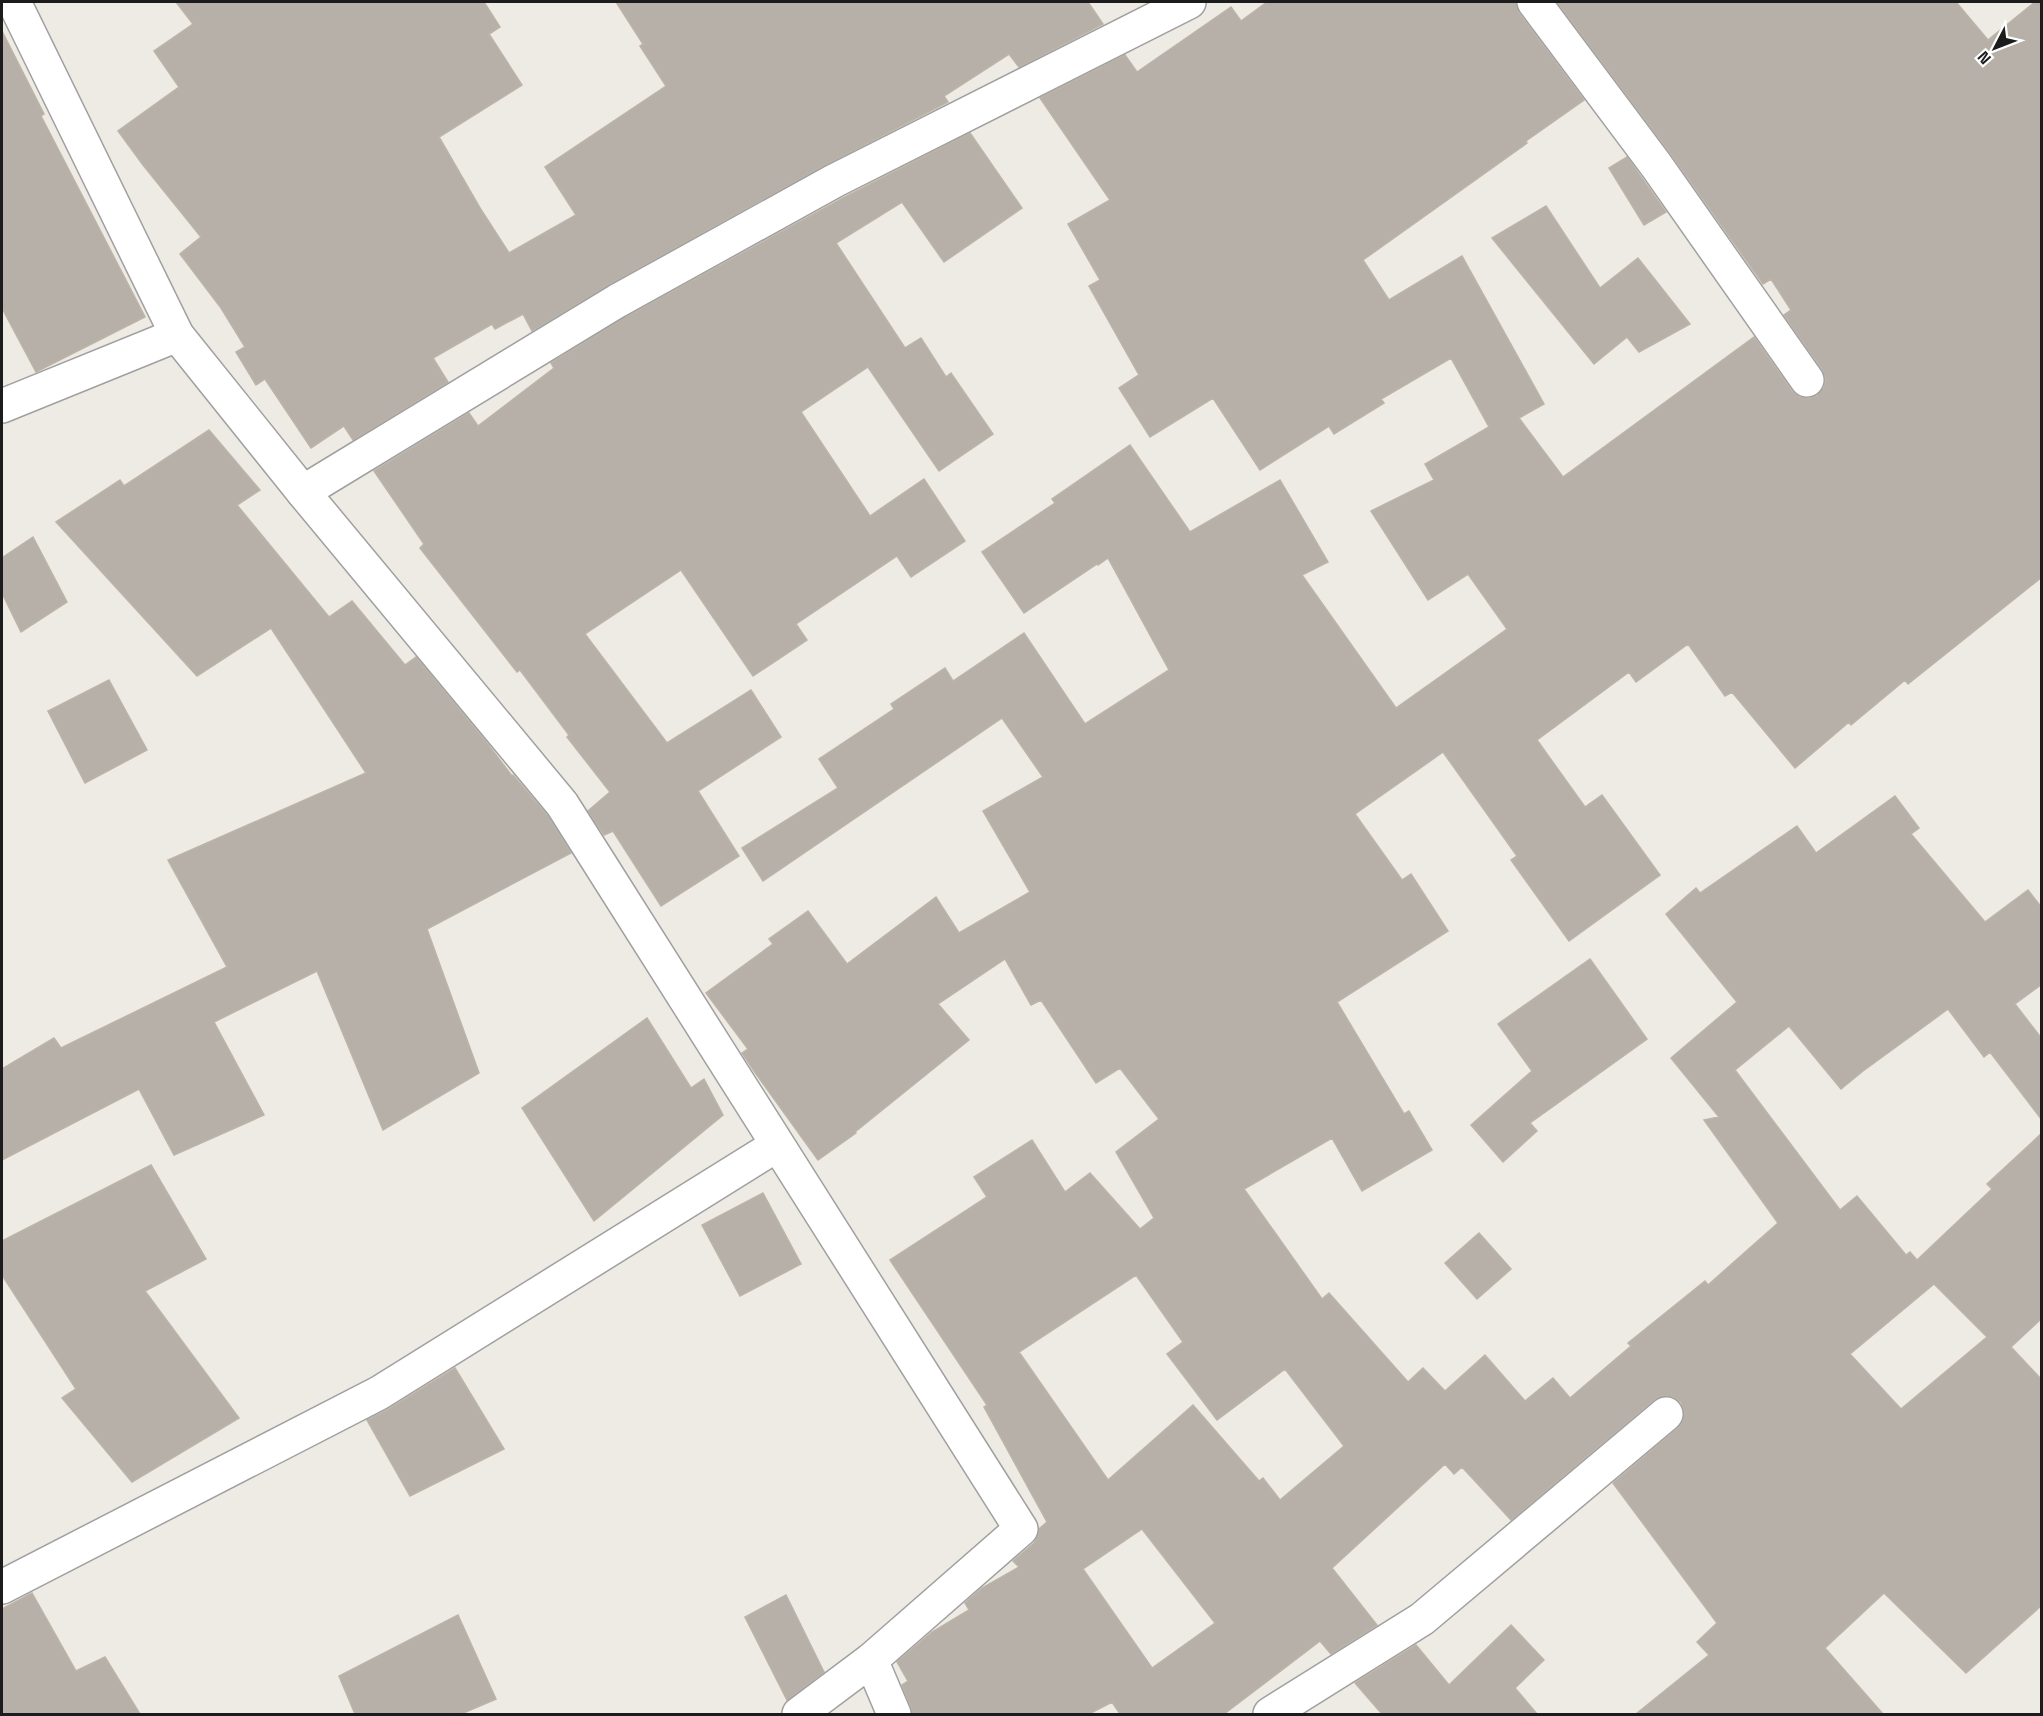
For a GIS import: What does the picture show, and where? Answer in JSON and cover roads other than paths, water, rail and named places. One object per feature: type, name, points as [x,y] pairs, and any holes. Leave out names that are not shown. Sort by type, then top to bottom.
[{"type":"street","points":[[14,2],[177,335],[303,492],[562,804],[1021,1529],[871,1660],[799,1714]]},
{"type":"street","points":[[303,492],[637,289],[834,181],[1189,2]]},
{"type":"street","points":[[1534,2],[1656,165],[1807,380]]},
{"type":"street","points":[[2,406],[177,335]]},
{"type":"street","points":[[2,1587],[379,1393],[777,1145]]},
{"type":"street","points":[[1270,1714],[1422,1619],[1666,1414]]},
{"type":"street","points":[[871,1660],[894,1714]]}]
